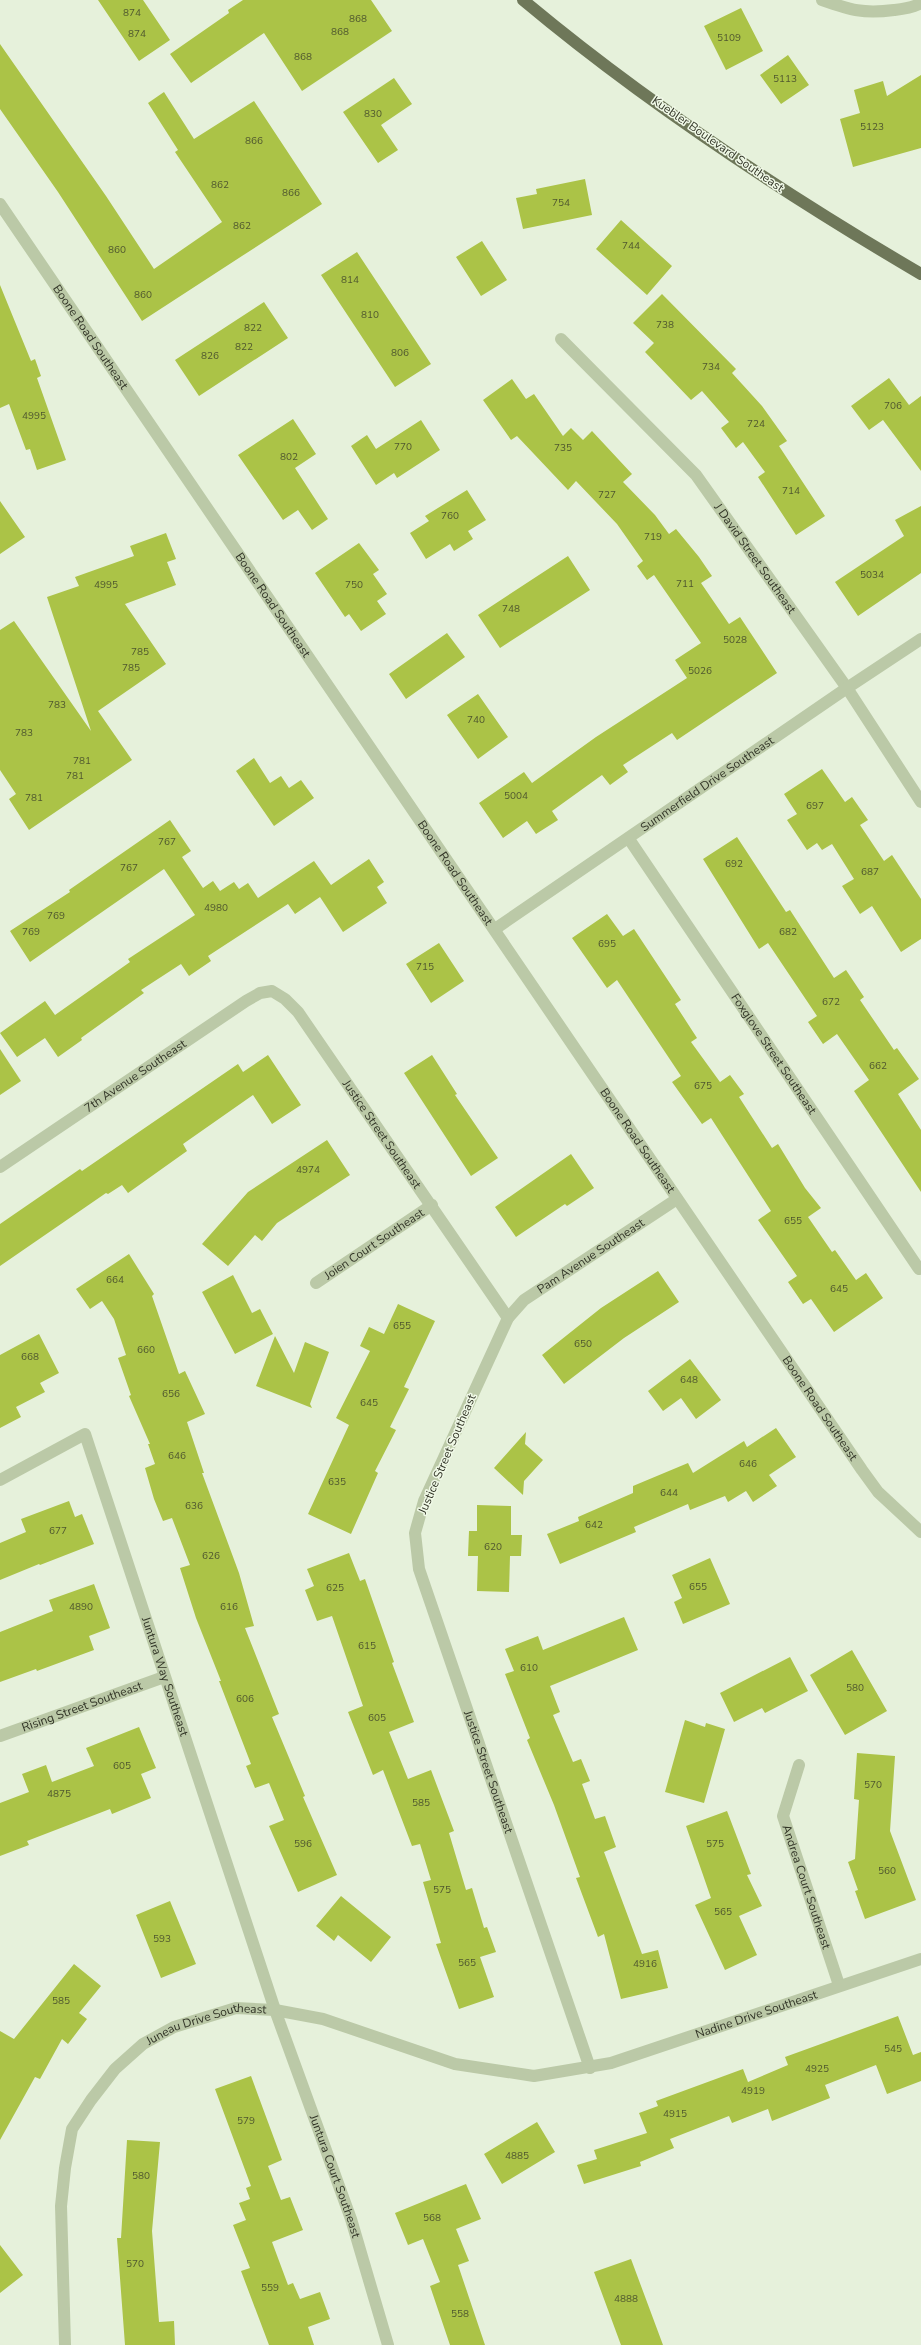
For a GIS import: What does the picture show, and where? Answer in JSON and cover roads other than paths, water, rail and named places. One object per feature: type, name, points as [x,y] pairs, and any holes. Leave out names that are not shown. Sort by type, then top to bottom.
[{"type":"main road","name":"Kuebler Boulevard Southeast","points":[[523,0],[613,70],[699,133],[859,238],[921,274]]},
{"type":"street","points":[[822,0],[854,11],[869,13],[902,9],[921,3]]},
{"type":"street","name":"Boone Road Southeast","points":[[0,204],[862,1470],[878,1492],[921,1532]]},
{"type":"street","name":"J David Street Southeast","points":[[561,339],[696,475],[847,688],[921,802]]},
{"type":"street","name":"Summerfield Drive Southeast","points":[[494,930],[921,639]]},
{"type":"street","name":"Foxglove Street Southeast","points":[[629,839],[919,1269]]},
{"type":"street","name":"7th Avenue Southeast","points":[[0,1167],[246,1001],[260,993],[272,991]]},
{"type":"street","name":"Justice Street Southeast","points":[[272,991],[285,999],[298,1012],[432,1205],[508,1318],[424,1501],[415,1533],[419,1570],[590,2068]]},
{"type":"street","name":"Pam Avenue Southeast","points":[[508,1318],[524,1300],[677,1199]]},
{"type":"street","name":"Joien Court Southeast","points":[[316,1283],[432,1205]]},
{"type":"street","name":"Juntura Way Southeast","points":[[0,1480],[85,1434],[275,2010]]},
{"type":"street","name":"Rising Street Southeast","points":[[0,1736],[164,1676]]},
{"type":"street","name":"Andrea Court Southeast","points":[[799,1765],[783,1816],[839,1985]]},
{"type":"street","name":"Nadine Drive Southeast","points":[[590,2068],[611,2063],[839,1985],[921,1959]]},
{"type":"street","name":"Juneau Drive Southeast","points":[[65,2345],[61,2206],[72,2129],[91,2100],[121,2064],[143,2044],[174,2027],[236,2008],[275,2010],[323,2019],[455,2064],[534,2076],[590,2068]]},
{"type":"street","name":"Juntura Court Southeast","points":[[275,2010],[351,2219],[388,2345]]}]
